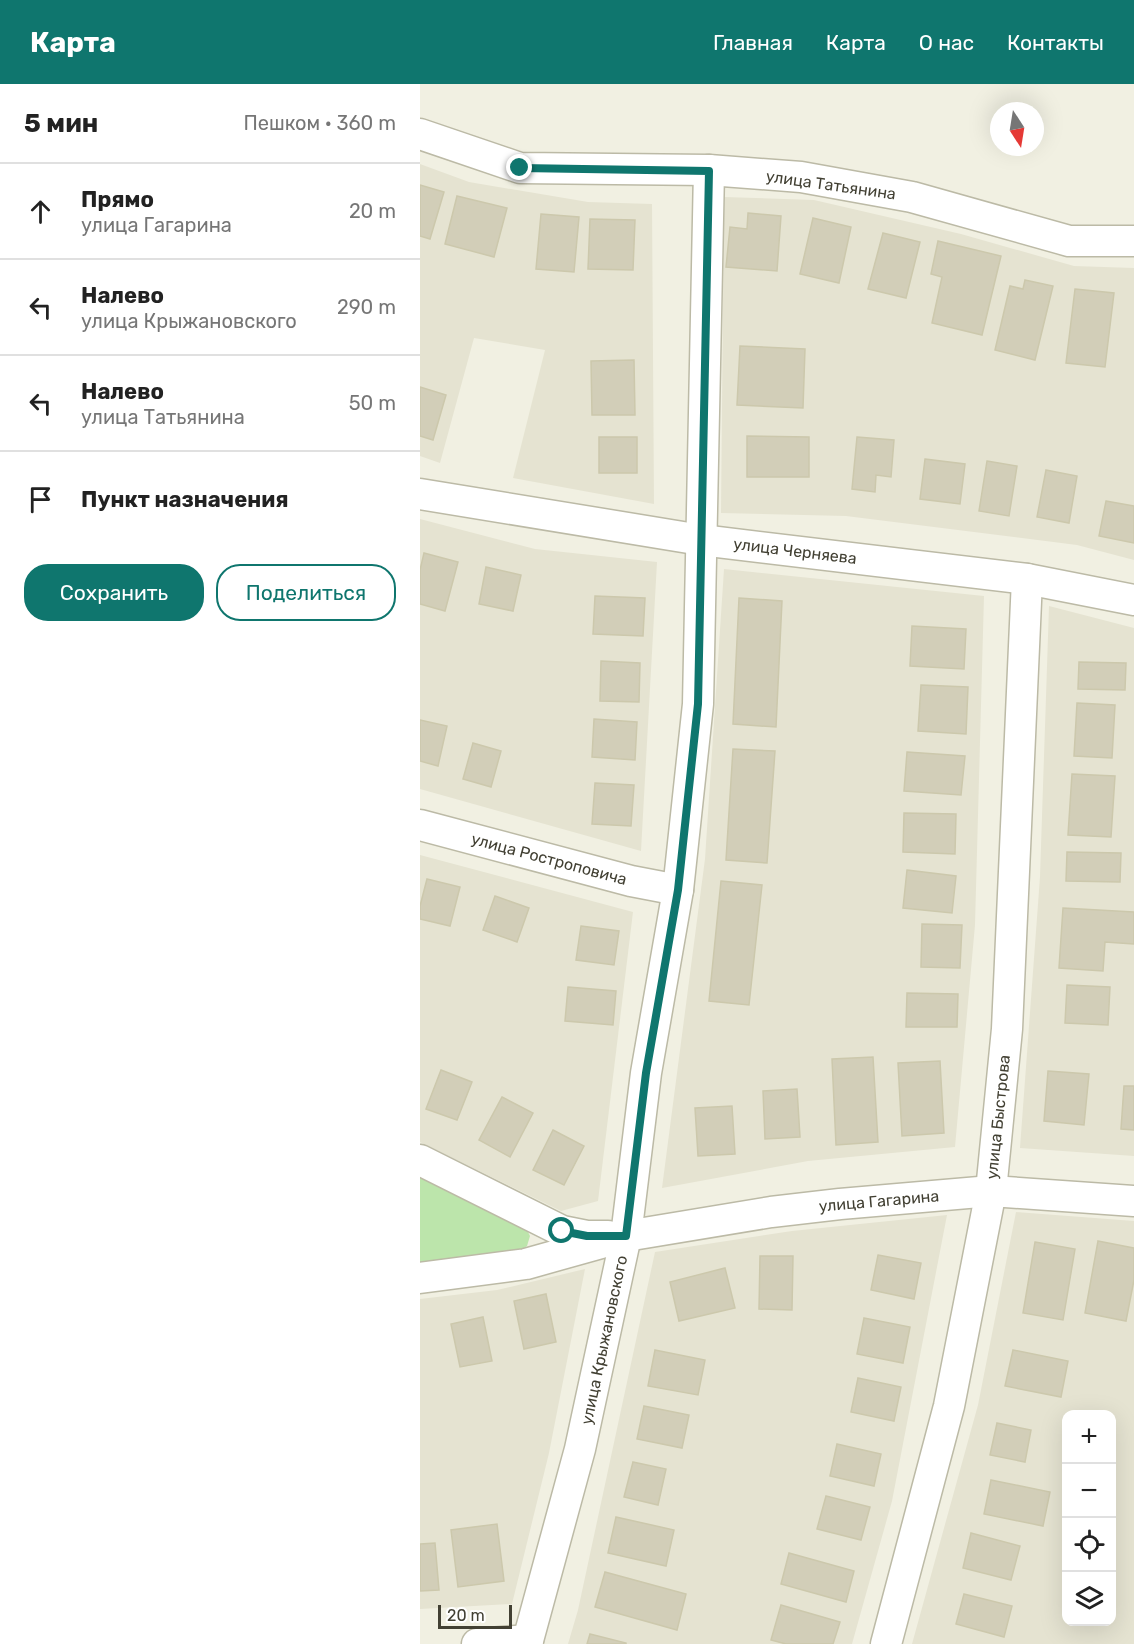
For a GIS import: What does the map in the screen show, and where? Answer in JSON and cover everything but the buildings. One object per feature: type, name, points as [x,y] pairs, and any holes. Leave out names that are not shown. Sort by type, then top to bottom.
[{"type":"street","name":"улица Татьянина","points":[[420,134],[520,168],[709,171],[801,177],[912,197],[1069,241],[1134,241]]},
{"type":"street","name":"улица Крыжановского","points":[[527,1642],[580,1449],[626,1236],[646,1073],[678,890],[698,704],[709,171]]},
{"type":"street","name":"улица Черняева","points":[[420,494],[701,540],[1027,579],[1134,600]]},
{"type":"street","name":"улица Быстрова","points":[[886,1644],[949,1406],[991,1191],[1007,1029],[1027,579]]},
{"type":"street","name":"улица Ростроповича","points":[[420,825],[620,878],[678,890]]},
{"type":"street","name":"улица Гагарина","points":[[420,1160],[562,1231],[587,1236],[626,1236]]},
{"type":"street","name":"улица Гагарина","points":[[420,1278],[526,1264],[626,1236],[771,1212],[991,1191],[1134,1201]]},
{"type":"street","points":[[477,1644],[527,1642]]},
{"type":"shaded area","points":[[420,164],[469,182],[588,202],[652,204],[654,504],[513,478],[545,350],[474,338],[440,463],[420,456]]},
{"type":"shaded area","points":[[724,197],[814,200],[961,234],[1074,266],[1134,268],[1134,560],[1077,545],[846,516],[721,513]]},
{"type":"shaded area","points":[[420,519],[535,549],[657,562],[641,851],[420,789]]},
{"type":"shaded area","points":[[724,569],[984,596],[975,925],[955,1147],[808,1161],[662,1188],[705,859]]},
{"type":"shaded area","points":[[1049,606],[1134,628],[1134,1156],[1020,1148],[1040,877]]},
{"type":"shaded area","points":[[420,855],[633,912],[598,1201],[561,1211],[420,1142]]},
{"type":"shaded area","points":[[1016,1212],[1134,1221],[1134,1644],[912,1644],[978,1405]]},
{"type":"shaded area","points":[[947,1215],[892,1501],[852,1644],[568,1644],[578,1610],[655,1252],[792,1231]]},
{"type":"shaded area","points":[[585,1269],[549,1453],[512,1604],[420,1609],[420,1299],[497,1290]]},
{"type":"green space","points":[[420,1173],[526,1228],[530,1236],[527,1246],[517,1253],[420,1269]]},
{"type":"route","points":[[520,168],[709,171],[698,704],[678,890],[646,1073],[626,1236],[587,1236],[562,1231]]}]
